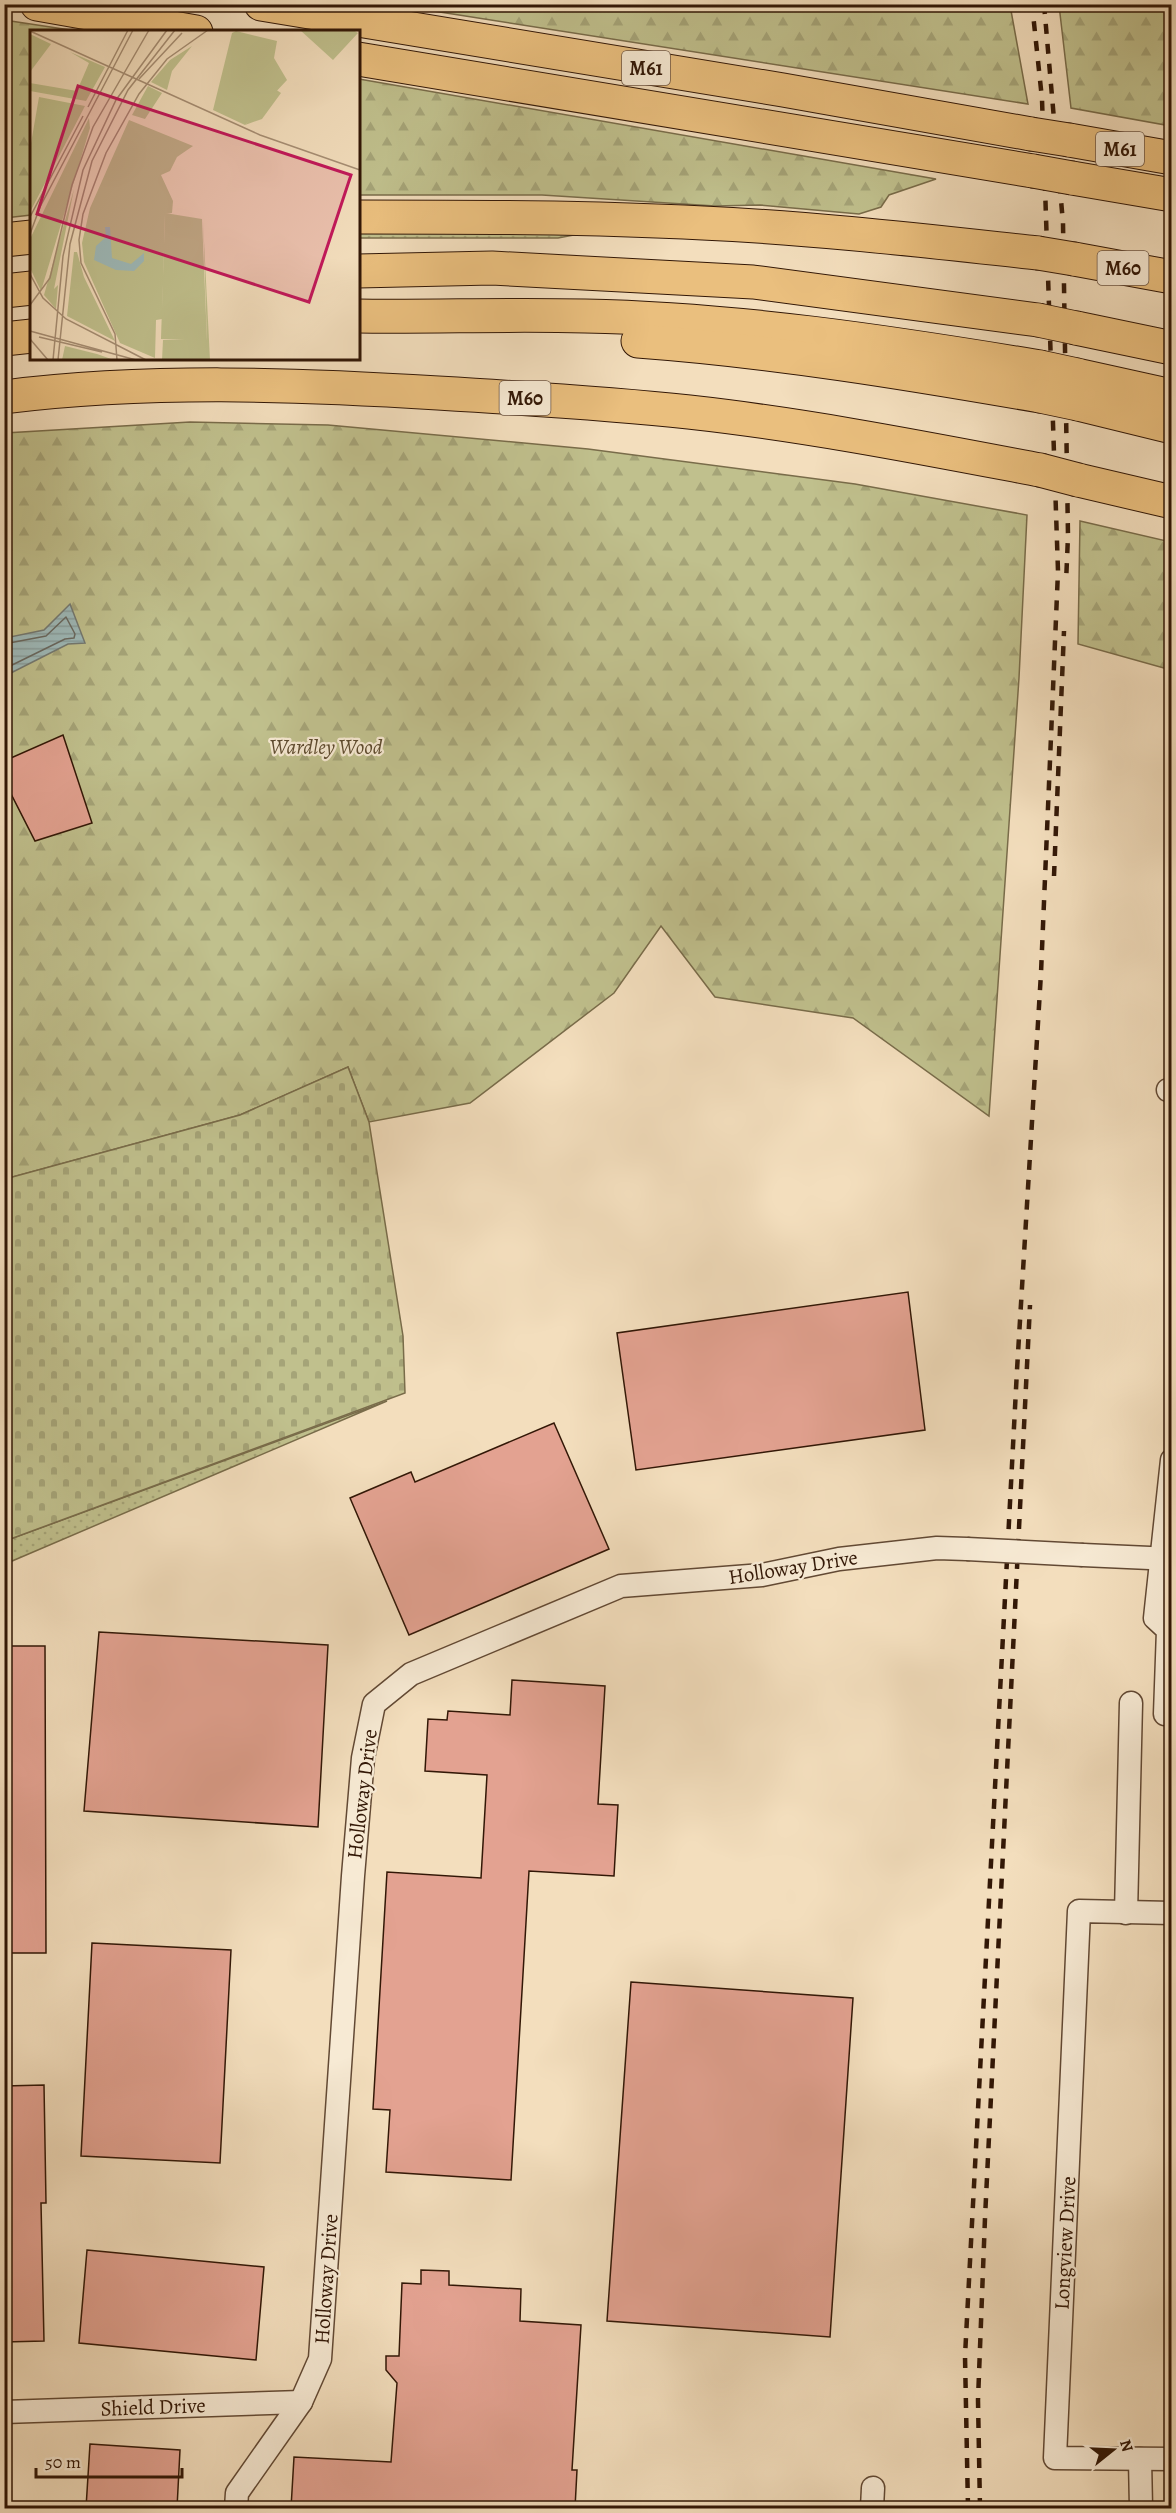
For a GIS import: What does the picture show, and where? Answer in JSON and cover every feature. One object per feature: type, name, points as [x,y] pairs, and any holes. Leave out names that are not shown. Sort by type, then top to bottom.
[{"type":"highway","points":[[37,4],[185,30]]},
{"type":"highway","name":"M61","points":[[261,4],[783,90],[1172,158]]},
{"type":"highway","name":"M61","points":[[360,59],[1172,195]]},
{"type":"highway","name":"M60","points":[[360,217],[525,217],[704,223],[875,235],[1038,253],[1172,277]]},
{"type":"highway","points":[[4,240],[30,237]]},
{"type":"highway","points":[[360,271],[492,268],[753,282],[1038,320],[1172,348]]},
{"type":"highway","points":[[4,291],[30,288]]},
{"type":"highway","points":[[360,316],[585,316],[716,324],[840,337],[1078,390],[1172,396]]},
{"type":"highway","points":[[4,339],[30,336]]},
{"type":"highway","name":"M60","points":[[4,397],[125,386],[225,385],[371,389],[553,400],[691,412],[938,450],[1040,470],[1172,502]]},
{"type":"highway","points":[[1078,390],[1172,427]]},
{"type":"street","points":[[1165,1714],[1168,1630],[1155,1618],[1166,1559],[1172,1460]]},
{"type":"street","name":"Holloway Drive","points":[[236,2508],[237,2493],[301,2402],[320,2359],[353,1876],[363,1758],[374,1704],[411,1674],[621,1586],[762,1575],[839,1559],[937,1548],[1166,1559]]},
{"type":"street","points":[[1131,1703],[1126,1913],[1172,1913]]},
{"type":"street","name":"Longview Drive","points":[[1126,1913],[1079,1911],[1055,2458],[1172,2459]]},
{"type":"street","name":"Shield Drive","points":[[4,2412],[301,2402]]},
{"type":"street","points":[[1140,2460],[1141,2508]]},
{"type":"green space","points":[[395,5],[1010,5],[1028,104]]},
{"type":"green space","points":[[1059,5],[1171,7],[1171,126],[1071,108]]},
{"type":"green space","points":[[4,20],[70,30],[30,30],[30,215],[5,218]]},
{"type":"green space","points":[[360,79],[936,179],[889,195],[881,207],[859,214],[760,205],[715,206],[542,195],[360,195]]},
{"type":"green space","points":[[360,229],[600,230],[558,238],[360,238]]},
{"type":"green space","name":"Wardley Wood","points":[[190,422],[328,425],[588,449],[855,484],[1027,515],[1019,678],[989,1116],[853,1018],[715,997],[661,926],[614,993],[470,1103],[369,1122],[348,1067],[240,1115],[5,1179],[5,433]]},
{"type":"green space","points":[[1080,521],[1171,542],[1171,670],[1078,644]]},
{"type":"green space","points":[[348,1067],[369,1122],[403,1336],[405,1393],[5,1541],[5,1179],[240,1115]]},
{"type":"green space","points":[[387,1401],[5,1564],[5,1541]]},
{"type":"water","points":[[70,604],[85,643],[68,644],[5,676],[5,638],[44,630]]},
{"type":"building","points":[[63,735],[92,823],[35,841],[4,780],[4,761]]},
{"type":"building","points":[[908,1292],[925,1430],[636,1470],[617,1333]]},
{"type":"building","points":[[554,1423],[609,1549],[409,1635],[350,1498],[411,1472],[415,1482]]},
{"type":"building","points":[[99,1632],[328,1645],[318,1827],[84,1811]]},
{"type":"building","points":[[4,1646],[45,1646],[46,1953],[4,1953]]},
{"type":"building","points":[[512,1680],[605,1686],[598,1804],[618,1805],[614,1876],[529,1871],[511,2180],[386,2172],[390,2110],[373,2109],[387,1872],[481,1878],[487,1775],[425,1771],[428,1719],[447,1720],[448,1711],[510,1715]]},
{"type":"building","points":[[92,1943],[231,1950],[220,2163],[81,2156]]},
{"type":"building","points":[[631,1982],[853,1998],[830,2337],[607,2321]]},
{"type":"building","points":[[44,2085],[46,2203],[41,2203],[44,2341],[4,2342],[4,2086]]},
{"type":"building","points":[[87,2250],[264,2267],[256,2360],[79,2343]]},
{"type":"building","points":[[421,2270],[449,2271],[449,2285],[521,2289],[520,2321],[581,2325],[572,2470],[577,2470],[575,2508],[291,2508],[294,2457],[391,2462],[397,2383],[386,2370],[386,2356],[399,2356],[402,2283],[421,2284]]},
{"type":"building","points":[[90,2444],[180,2450],[177,2508],[86,2508]]},
{"type":"railway","points":[[968,2508],[965,2356],[1017,1370],[1041,973],[1058,571],[1042,99],[1032,4]]},
{"type":"railway","points":[[1044,4],[1063,223],[1068,536],[1066,583]]},
{"type":"railway","points":[[1054,876],[1064,631]]},
{"type":"railway","points":[[980,2508],[978,2400],[985,2218],[1030,1305]]}]
